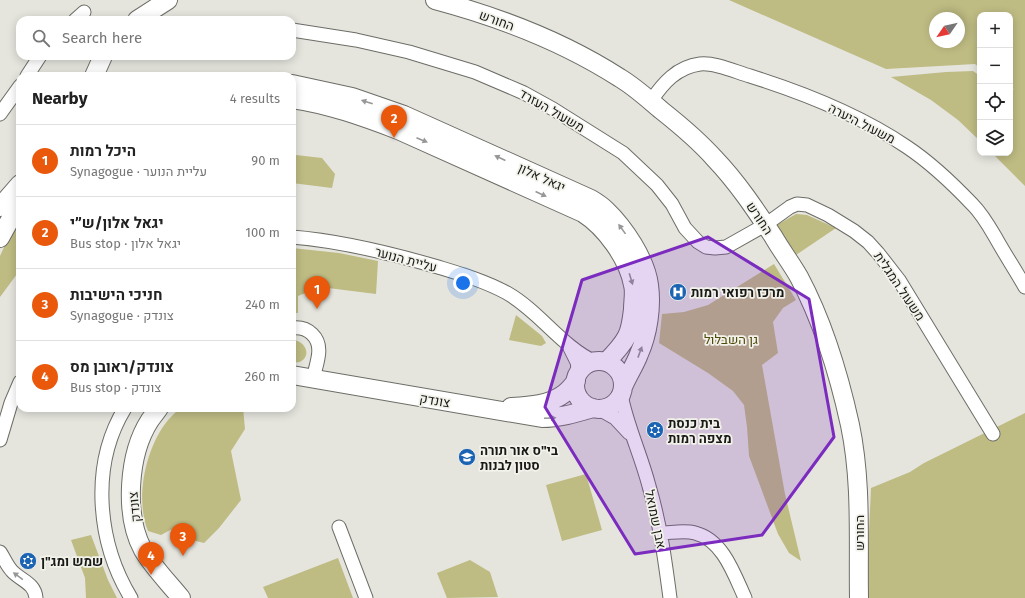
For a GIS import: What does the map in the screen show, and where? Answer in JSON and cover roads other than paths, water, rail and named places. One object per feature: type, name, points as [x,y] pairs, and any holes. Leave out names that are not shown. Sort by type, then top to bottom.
[{"type":"street","points":[[144,16],[168,0]]},
{"type":"street","name":"החורש","points":[[435,0],[487,16],[549,40],[621,78],[651,101],[715,158],[743,192],[799,277],[827,344],[841,390],[852,437],[857,484],[860,527],[859,598]]},
{"type":"street","name":"משעול העזרד","points":[[296,31],[356,40],[409,52],[475,72],[524,93],[553,109],[623,153],[657,185],[672,204],[685,228],[698,242],[706,247],[726,247],[766,225]]},
{"type":"street","points":[[30,72],[37,60]]},
{"type":"street","points":[[96,72],[101,60]]},
{"type":"street","points":[[102,72],[103,60]]},
{"type":"street","name":"משעול היערה","points":[[651,101],[663,84],[685,68],[701,64],[715,65],[774,83],[861,120],[887,134],[908,148],[933,168],[974,206],[986,222],[1025,287]]},
{"type":"street","name":"יגאל אלון","points":[[296,85],[352,97],[404,115],[591,199],[604,208],[623,230],[632,244],[643,264],[649,285],[646,329],[640,354],[622,391]]},
{"type":"street","points":[[0,114],[16,92]]},
{"type":"street","name":"יגאל אלון","points":[[296,100],[348,113],[398,130],[583,213],[594,220],[619,252],[629,271],[634,287],[633,312],[628,335],[623,344],[601,362]]},
{"type":"street","points":[[0,207],[16,189]]},
{"type":"street","name":"משעול המגלית","points":[[766,225],[790,207],[797,204],[807,205],[828,215],[854,231],[868,242],[899,280],[993,434]]},
{"type":"street","points":[[0,238],[16,214]]},
{"type":"street","name":"עליית הנוער","points":[[296,237],[315,239],[370,249],[470,277],[507,293],[527,307],[569,346],[584,357],[601,362]]},
{"type":"street","points":[[296,328],[301,327],[306,329],[315,336],[319,344],[319,354],[313,379]]},
{"type":"street","name":"עליית הנוער","points":[[569,346],[577,362],[577,377]]},
{"type":"street","points":[[601,362],[612,365],[620,374],[622,391],[612,405],[606,408],[596,409],[587,406],[578,395],[576,388],[577,377],[583,368],[601,362]]},
{"type":"street","name":"צונדק","points":[[296,376],[542,418],[554,418],[596,409]]},
{"type":"street","name":"צונדק","points":[[484,409],[541,404],[553,400],[566,392],[577,377]]},
{"type":"street","points":[[0,440],[16,391]]},
{"type":"street","name":"אבן שמואל","points":[[622,391],[626,418],[650,487],[660,534],[670,598]]},
{"type":"street","name":"אבן שמואל","points":[[596,409],[620,422],[635,441]]},
{"type":"street","points":[[123,412],[112,433],[106,453],[101,490],[105,533],[110,552],[124,587],[131,598]]},
{"type":"street","name":"צונדק","points":[[156,412],[143,434],[133,468],[131,491],[133,519],[143,549],[153,564],[181,598]]},
{"type":"street","points":[[338,527],[366,598]]},
{"type":"street","points":[[660,534],[684,532],[705,536],[725,557],[745,598]]},
{"type":"street","points":[[0,552],[12,571],[29,584],[35,591],[36,598]]},
{"type":"place","name":"יגאל אלון/ש״י","points":[[394,138]]},
{"type":"place","name":"מרכז רפואי רמות","points":[[678,292]]},
{"type":"place","name":"היכל רמות","points":[[317,309]]},
{"type":"place","name":"בית כנסת מצפה רמות","points":[[655,430]]},
{"type":"place","name":"בי\"ס אור תורה סטון לבנות","points":[[467,457]]},
{"type":"place","name":"חניכי הישיבות","points":[[183,556]]},
{"type":"place","name":"שמש ומג\"ן","points":[[28,561]]},
{"type":"place","name":"צונדק/ראובן מס","points":[[151,575]]},
{"type":"park label","name":"גן השבלול","points":[[731,339]]}]
